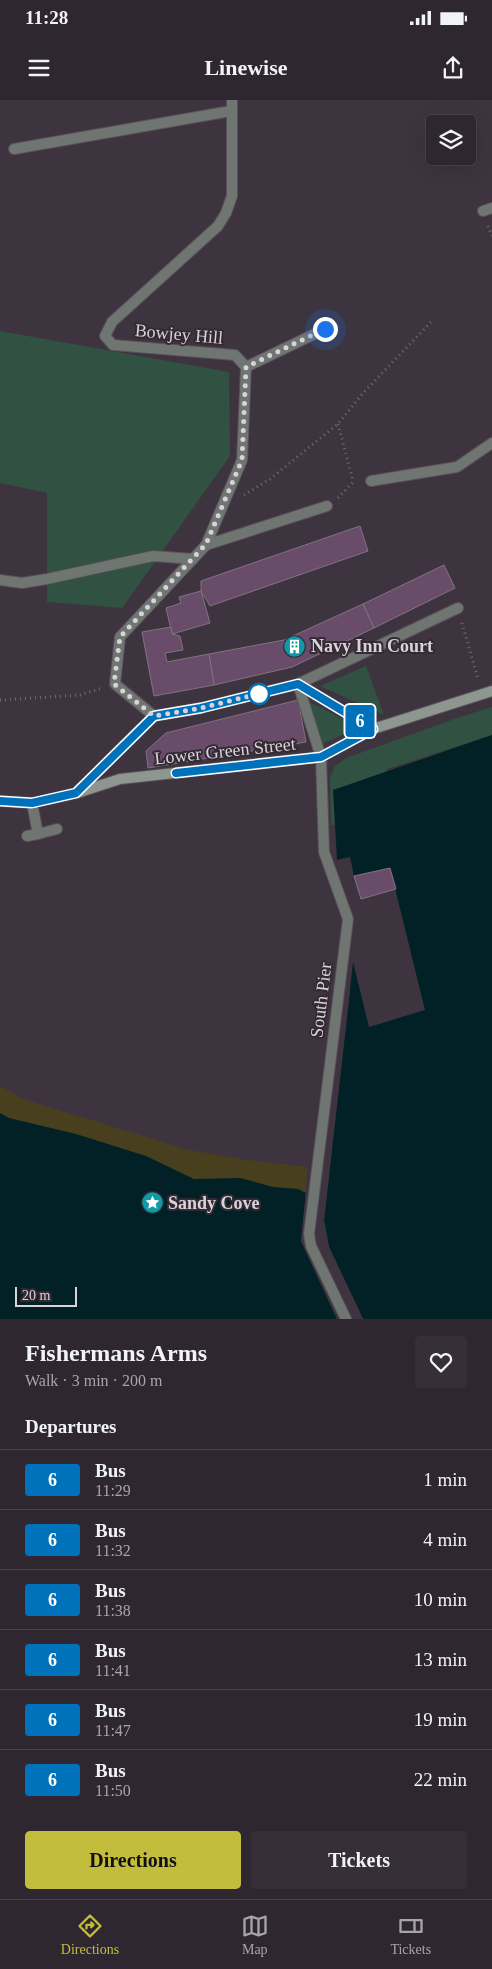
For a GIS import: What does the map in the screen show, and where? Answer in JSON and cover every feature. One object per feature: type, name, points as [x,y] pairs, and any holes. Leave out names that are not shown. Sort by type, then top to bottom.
[{"type":"street","name":"Bowjey Hill","points":[[232,100],[232,196],[226,213],[218,226],[112,322],[105,336],[113,345],[235,355],[246,367]]},
{"type":"street","points":[[14,149],[231,112]]},
{"type":"street","points":[[154,716],[114,684],[120,637],[206,544],[242,460],[246,367],[325,329]]},
{"type":"street","points":[[371,481],[458,467],[492,443]]},
{"type":"street","points":[[206,544],[327,506]]},
{"type":"street","points":[[0,580],[22,583],[153,556],[193,559]]},
{"type":"street","points":[[76,793],[154,716],[201,708],[298,684],[458,608]]},
{"type":"street","points":[[298,684],[373,729]]},
{"type":"street","name":"South Pier","points":[[298,684],[321,757],[324,852],[348,919],[309,1234],[311,1246],[346,1319]]},
{"type":"street","name":"Lower Green Street","points":[[0,801],[32,803],[76,793],[120,779],[321,757],[373,729],[487,693]]},
{"type":"street","points":[[32,803],[38,834]]},
{"type":"street","points":[[26,836],[57,829]]},
{"type":"path","points":[[220,510],[270,479],[338,424],[363,393],[432,321]]},
{"type":"path","points":[[338,424],[353,481]]},
{"type":"path","points":[[353,481],[371,481]]},
{"type":"path","points":[[327,506],[342,496],[353,481]]},
{"type":"path","points":[[461,619],[487,693]]},
{"type":"path","points":[[0,700],[80,696],[114,684]]},
{"type":"green space","points":[[0,331],[229,372],[230,456],[122,608],[47,602],[47,493],[0,483]]},
{"type":"green space","points":[[366,666],[384,715],[320,686]]},
{"type":"green space","points":[[303,699],[359,727],[318,746]]},
{"type":"green space","points":[[492,707],[492,735],[387,769],[351,835],[346,824],[331,825],[330,777],[335,766],[346,758]]},
{"type":"sand","name":"Sandy Cove","points":[[0,1086],[23,1099],[189,1150],[247,1160],[308,1167],[301,1236],[337,1319],[0,1214]]},
{"type":"water","points":[[492,735],[492,1319],[363,1319],[329,1247],[324,1220],[353,962],[369,1027],[425,1010],[390,868],[354,876],[350,857],[337,860],[333,790]]},
{"type":"water","name":"Sandy Cove","points":[[0,1113],[9,1118],[76,1134],[146,1156],[194,1179],[240,1178],[273,1187],[298,1189],[306,1193],[301,1241],[337,1319],[0,1319]]},
{"type":"pier","points":[[347,991],[350,991],[324,1220],[329,1247],[363,1319],[360,1319],[327,1248],[322,1220]]},
{"type":"pier","points":[[306,1190],[308,1193],[304,1240],[339,1319],[337,1319],[301,1241]]},
{"type":"building","points":[[360,526],[368,551],[210,606],[201,591],[201,581]]},
{"type":"building","points":[[444,565],[455,588],[374,628],[363,604]]},
{"type":"building","points":[[201,591],[210,623],[172,634],[166,608],[181,603],[179,597]]},
{"type":"building","name":"Navy Inn Court","points":[[363,604],[374,628],[292,667],[214,685],[209,654],[284,640]]},
{"type":"building","points":[[171,627],[172,634],[180,636],[183,650],[165,653],[167,662],[209,654],[214,685],[154,696],[142,632]]},
{"type":"building","points":[[298,700],[306,742],[148,768],[146,751],[166,733]]},
{"type":"building","points":[[390,868],[396,889],[361,899],[354,876]]},
{"type":"bus line","name":"6","points":[[0,801],[32,803],[76,793],[154,716],[201,708],[298,684],[373,729],[321,757],[176,773]]},
{"type":"place","name":"Navy Inn Court","points":[[295,646]]},
{"type":"place","name":"Sandy Cove","points":[[152,1203]]},
{"type":"route","points":[[259,694],[266,692],[201,708],[154,716],[114,684],[120,637],[206,544],[242,460],[246,367],[325,329]]}]
